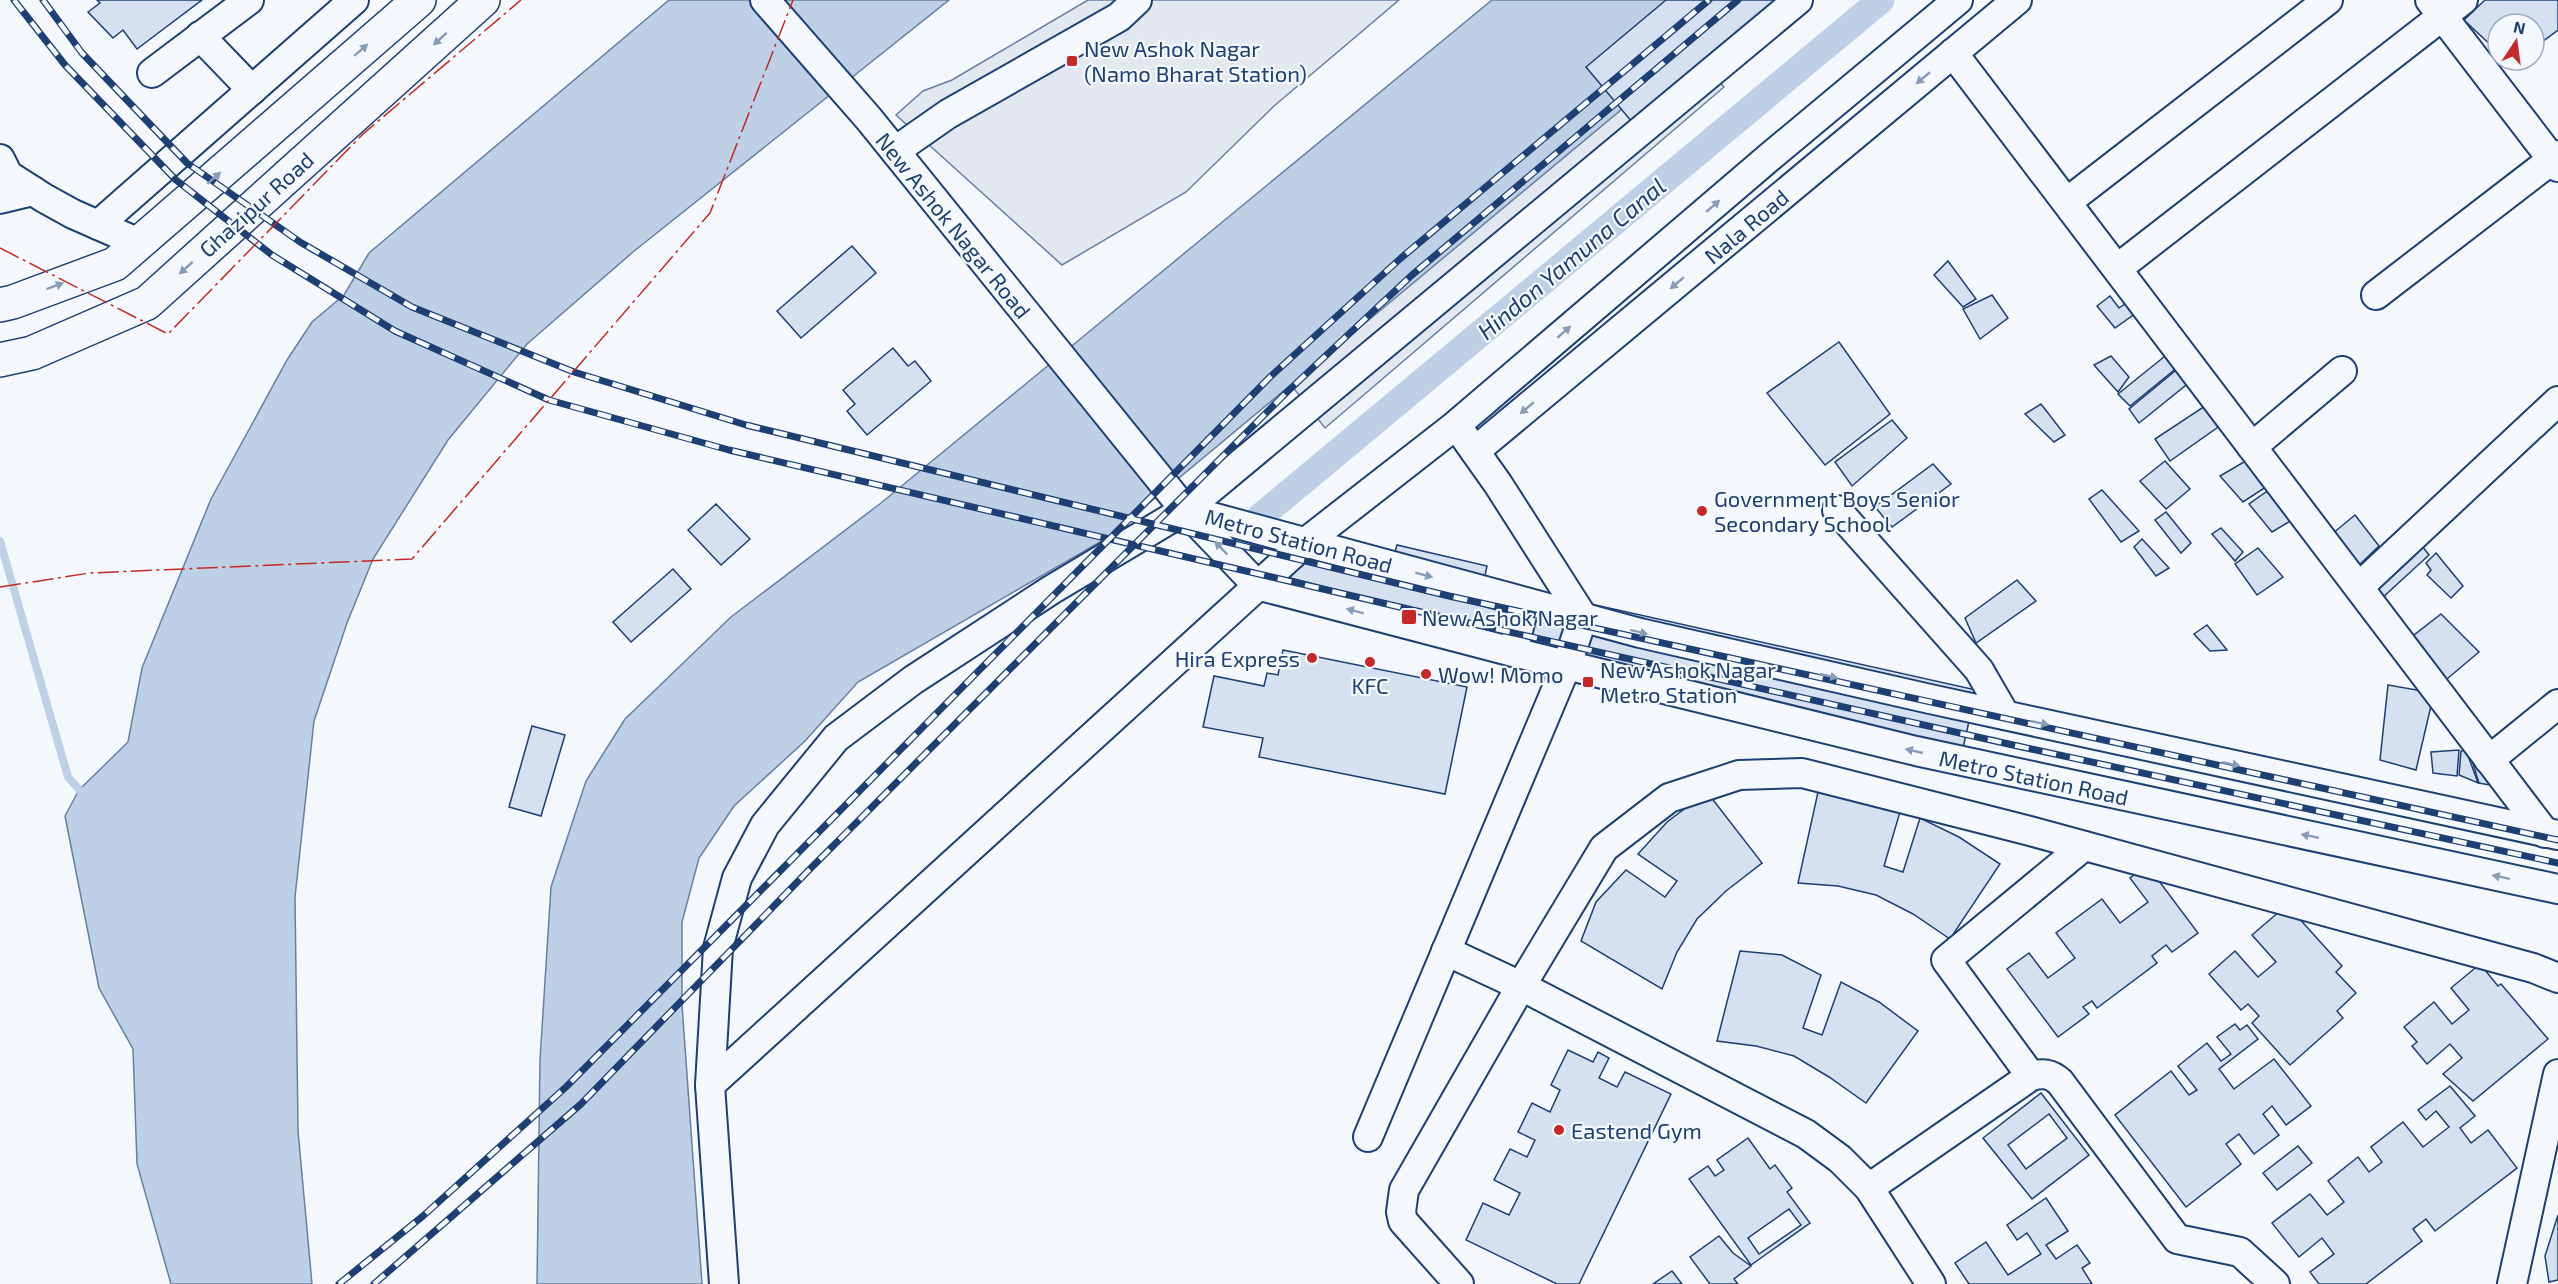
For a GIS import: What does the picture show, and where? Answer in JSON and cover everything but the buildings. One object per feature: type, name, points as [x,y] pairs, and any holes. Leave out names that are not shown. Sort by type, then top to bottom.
[{"type":"main road","name":"Ghazipur Road","points":[[0,360],[32,353],[147,303],[483,0]]},
{"type":"main road","name":"Ghazipur Road","points":[[0,305],[115,264],[403,5]]},
{"type":"street","points":[[152,73],[249,0]]},
{"type":"street","points":[[98,225],[354,0]]},
{"type":"street","name":"New Ashok Nagar Road","points":[[765,0],[869,119],[1179,502]]},
{"type":"street","points":[[895,151],[948,114],[1119,17],[1137,0]]},
{"type":"street","points":[[724,1284],[710,1084],[718,948],[737,878],[765,825],[836,738],[913,680],[1052,590],[1179,502],[1798,0]]},
{"type":"street","name":"Nala Road","points":[[710,1084],[1306,542],[1456,425],[1772,155],[1958,0]]},
{"type":"street","points":[[1965,0],[1986,26]]},
{"type":"street","name":"Nala Road","points":[[1474,452],[2017,0]]},
{"type":"street","points":[[2067,202],[2328,0]]},
{"type":"street","points":[[2118,268],[2445,5],[2556,160],[2376,295]]},
{"type":"street","points":[[200,36],[252,90]]},
{"type":"street","points":[[1953,53],[2489,760],[2552,834]]},
{"type":"street","points":[[0,159],[8,175],[33,191],[98,225],[139,243]]},
{"type":"street","points":[[0,199],[33,191]]},
{"type":"street","points":[[2252,447],[2342,371]]},
{"type":"street","points":[[2359,587],[2558,401]]},
{"type":"street","points":[[1368,1137],[1567,664],[1582,617],[1503,492],[1456,425]]},
{"type":"street","name":"Metro Station Road","points":[[1179,502],[1306,542],[1582,617],[2005,715],[2552,834]]},
{"type":"street","name":"Metro Station Road","points":[[1179,502],[1257,585],[1513,652],[1916,751],[2558,889]]},
{"type":"street","points":[[1836,510],[1979,670],[2005,715]]},
{"type":"street","points":[[1513,652],[1525,602]]},
{"type":"street","points":[[2489,760],[2558,704]]},
{"type":"street","points":[[1459,1284],[1403,1221],[1404,1190],[1521,986],[1604,848],[1669,798],[1739,775],[1802,773],[2084,846],[2532,968],[2558,978]]},
{"type":"street","points":[[2031,1076],[1946,960],[2084,846]]},
{"type":"street","points":[[1446,951],[1521,986],[1806,1134],[1839,1159],[1869,1188],[1921,1281]]},
{"type":"street","points":[[1869,1188],[2031,1076],[2042,1073],[2053,1076],[2060,1082],[2177,1239],[2240,1252],[2275,1284]]},
{"type":"street","points":[[2512,1284],[2558,1074]]},
{"type":"shaded area","points":[[1088,0],[1399,0],[1274,106],[1186,192],[1062,265],[896,115],[923,91],[952,80]]},
{"type":"shaded area","points":[[1648,2],[1724,87],[1325,428],[1251,334]]},
{"type":"water","points":[[669,0],[949,0],[633,252],[527,344],[448,440],[373,559],[347,623],[314,721],[295,897],[298,1131],[312,1284],[171,1284],[137,1164],[133,1049],[99,988],[65,816],[79,790],[128,742],[142,668],[211,499],[287,360],[312,322],[344,295],[369,253]]},
{"type":"water","points":[[1492,0],[1753,0],[1107,538],[858,682],[805,741],[734,806],[699,858],[682,922],[682,1005],[702,1284],[537,1284],[540,1060],[551,887],[586,781],[625,719],[731,617],[881,503]]},
{"type":"waterway","name":"Hindon Yamuna Canal","points":[[1260,517],[1881,0]]},
{"type":"waterway","points":[[0,541],[68,777],[85,796]]},
{"type":"railway","points":[[14,0],[65,65],[176,180],[272,255],[395,331],[549,400],[729,450],[1438,616],[2013,745],[2558,863]]},
{"type":"railway","points":[[43,0],[82,53],[187,163],[300,242],[412,307],[574,372],[746,425],[1449,596],[2558,840]]},
{"type":"railway","points":[[339,1284],[423,1216],[566,1087],[1270,377],[1401,258],[1709,0]]},
{"type":"railway","points":[[374,1284],[581,1104],[807,872],[1288,391],[1412,275],[1738,0]]},
{"type":"power","points":[[0,248],[168,334],[363,134],[521,0]]},
{"type":"power","points":[[0,587],[90,573],[412,559],[710,213],[793,0]]},
{"type":"place","name":"New Ashok Nagar (Namo Bharat Station)","points":[[1072,61]]},
{"type":"place","name":"Government Boys Senior Secondary School","points":[[1702,511]]},
{"type":"place","name":"New Ashok Nagar","points":[[1409,617]]},
{"type":"place","name":"Hira Express","points":[[1312,658]]},
{"type":"place","name":"KFC","points":[[1370,662]]},
{"type":"place","name":"Wow! Momo","points":[[1426,674]]},
{"type":"place","name":"New Ashok Nagar Metro Station","points":[[1588,682]]},
{"type":"place","name":"Eastend Gym","points":[[1559,1130]]}]
